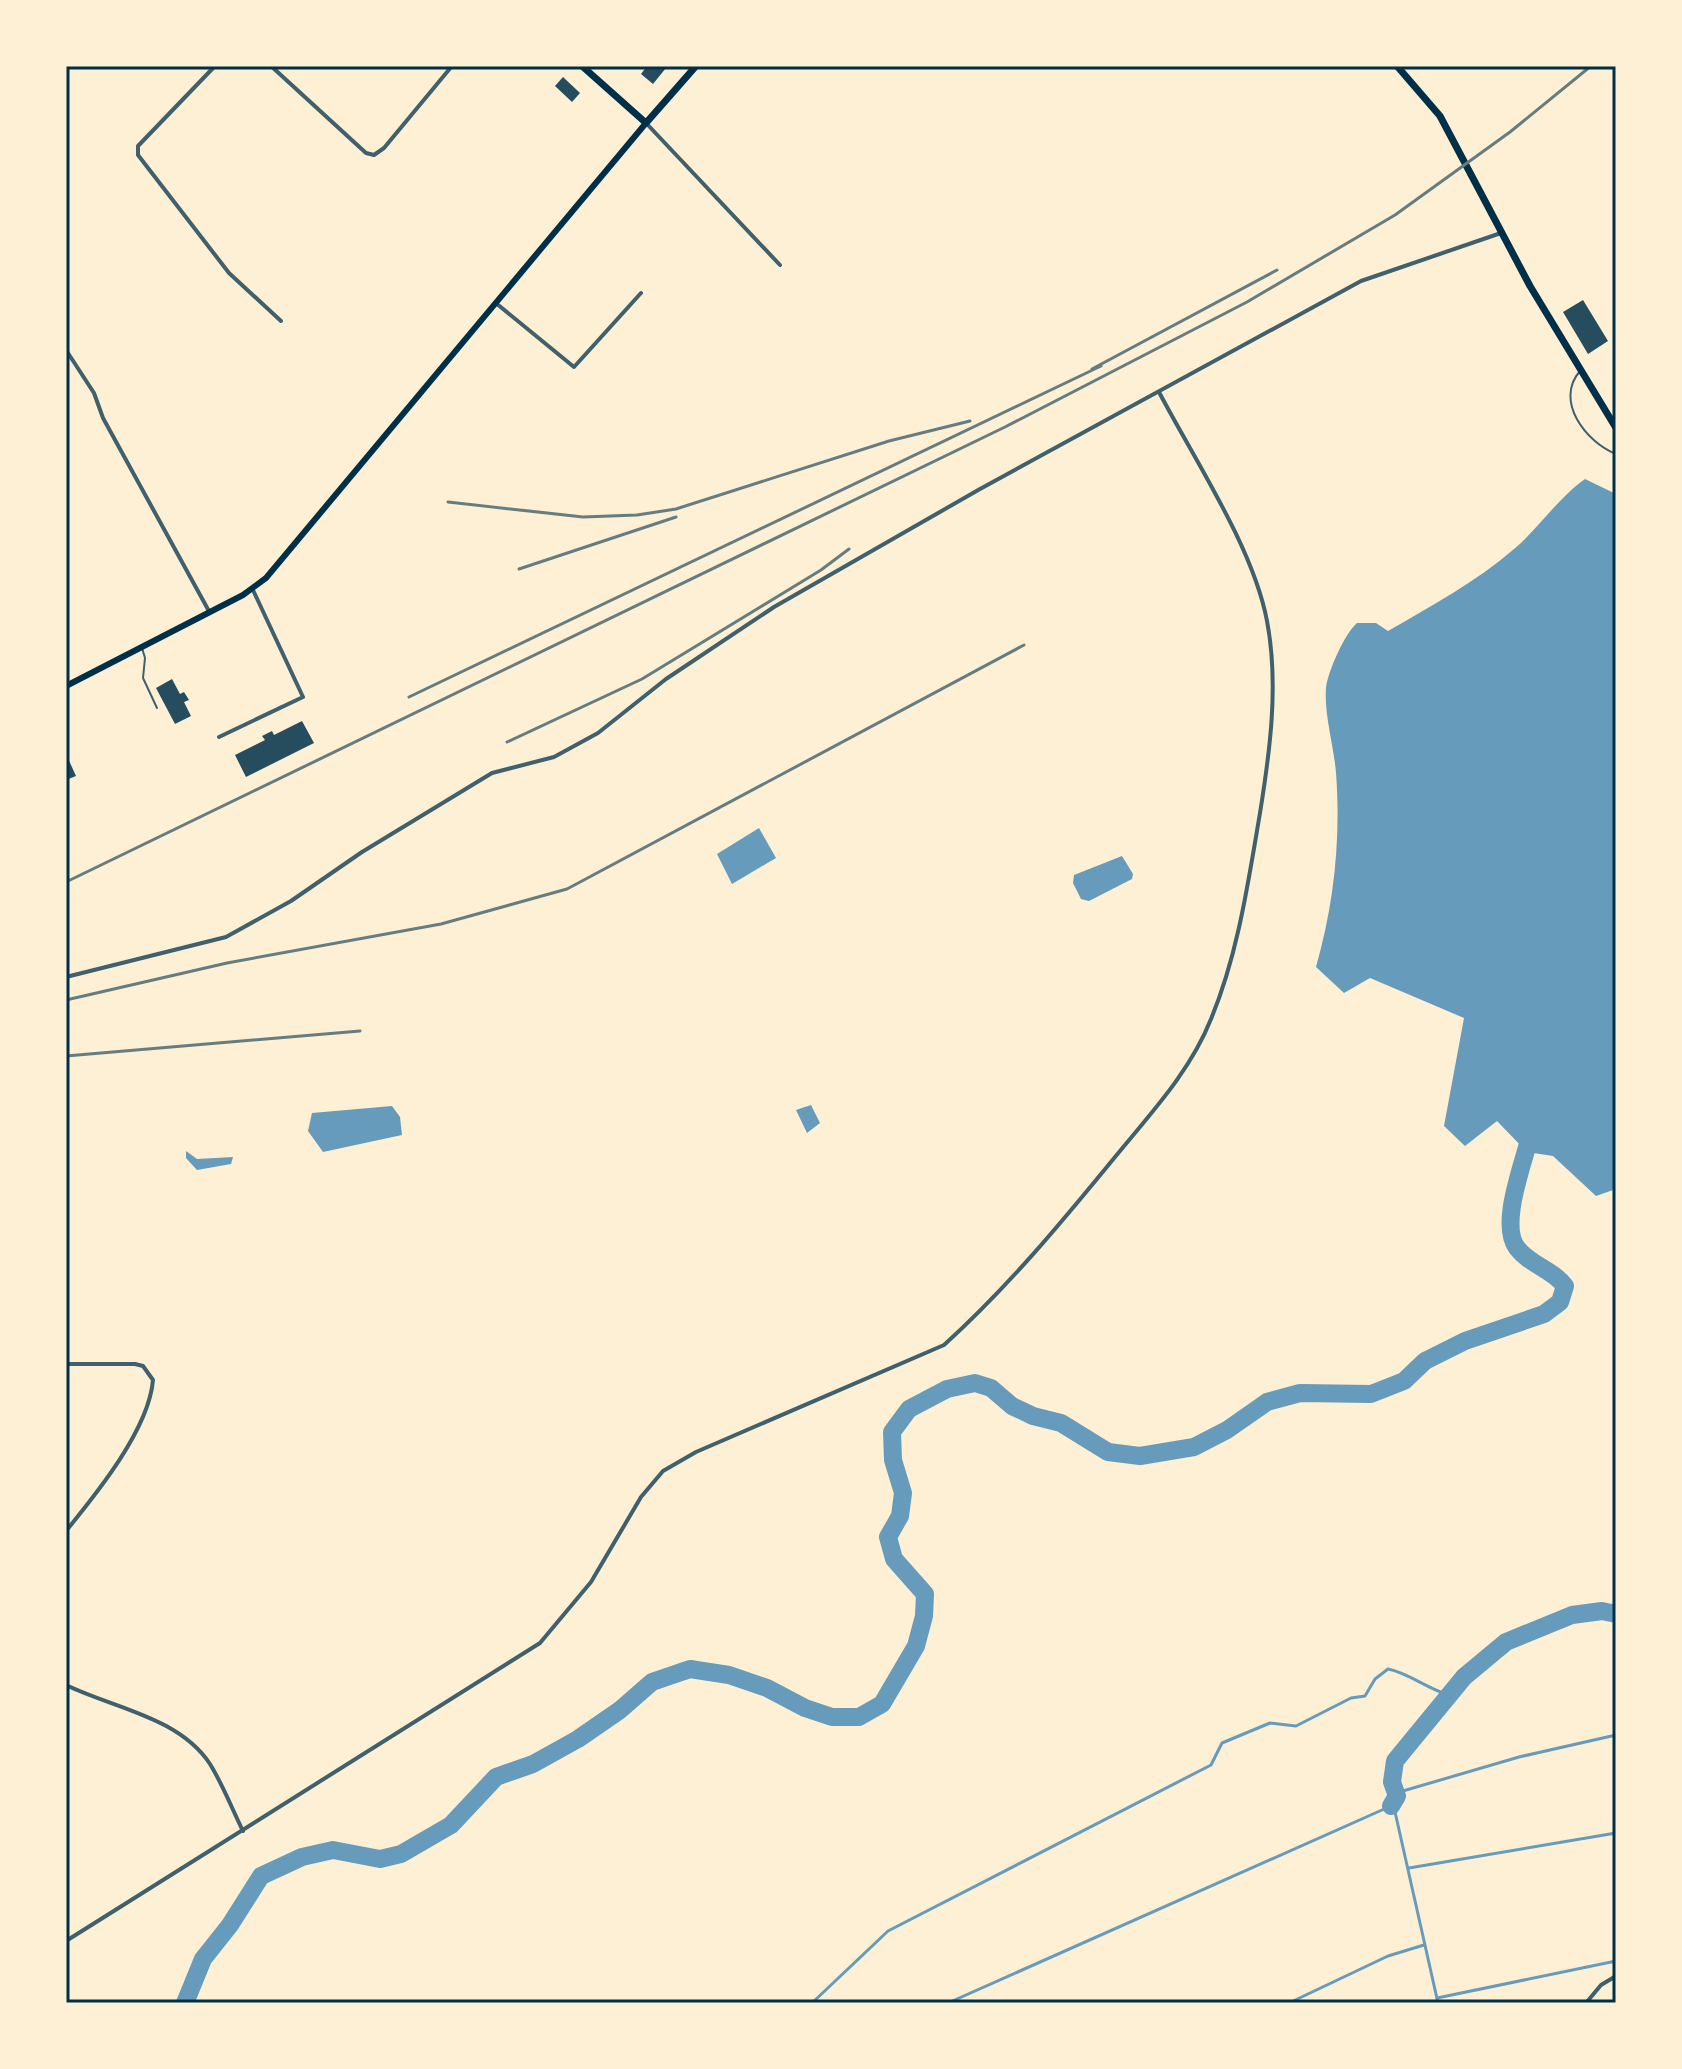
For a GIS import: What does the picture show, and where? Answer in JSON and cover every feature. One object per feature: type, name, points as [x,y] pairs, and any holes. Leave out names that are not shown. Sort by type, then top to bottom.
[{"type":"highway","points":[[582,66],[646,123],[696,66]]},
{"type":"highway","points":[[1397,66],[1440,116],[1501,233],[1616,428]]},
{"type":"main road","points":[[66,686],[253,590],[497,304],[646,123]]},
{"type":"street","points":[[215,66],[138,146],[138,155],[229,273],[281,321]]},
{"type":"street","points":[[271,66],[366,153],[374,155],[384,148],[452,66]]},
{"type":"street","points":[[646,123],[780,265]]},
{"type":"street","points":[[66,977],[226,937],[291,901],[492,773],[554,757],[598,733],[666,679],[774,607],[1159,392],[1361,281],[1501,233]]},
{"type":"street","points":[[497,304],[574,367],[641,293]]},
{"type":"street","points":[[66,350],[94,393],[103,418],[210,613]]},
{"type":"street","points":[[66,1941],[540,1643],[583,1593],[641,1497],[663,1471],[696,1452],[944,1345],[976,1316],[1054,1231],[1192,1058],[1211,1020],[1232,957],[1246,896],[1269,747],[1272,663],[1267,620],[1246,557],[1159,392]]},
{"type":"street","points":[[219,737],[303,697],[253,590]]},
{"type":"street","points":[[66,1364],[135,1364],[143,1366],[153,1380],[146,1412],[90,1502],[66,1531]]},
{"type":"street","points":[[66,1685],[154,1720],[179,1735],[209,1762],[243,1831]]},
{"type":"street","points":[[1586,2003],[1601,1985],[1616,1976]]},
{"type":"lane","points":[[1581,370],[1573,379],[1572,411],[1590,439],[1616,454]]},
{"type":"lane","points":[[141,646],[145,658],[143,678],[157,708]]},
{"type":"water","points":[[1585,479],[1616,494],[1616,1189],[1596,1196],[1553,1156],[1527,1152],[1497,1121],[1465,1146],[1444,1126],[1464,1018],[1370,978],[1344,993],[1316,967],[1332,895],[1338,822],[1326,688],[1342,643],[1357,623],[1376,623],[1388,631],[1469,583],[1514,549]]},
{"type":"water","points":[[759,828],[776,858],[732,884],[717,854]]},
{"type":"water","points":[[1122,856],[1133,874],[1132,879],[1089,901],[1081,899],[1073,883],[1074,875]]},
{"type":"water","points":[[811,1105],[820,1123],[807,1133],[796,1110]]},
{"type":"water","points":[[392,1106],[400,1117],[402,1135],[323,1152],[308,1131],[312,1113]]},
{"type":"water","points":[[186,1151],[197,1159],[233,1157],[231,1164],[197,1170],[186,1158]]},
{"type":"building","points":[[647,66],[666,68],[653,84],[641,74]]},
{"type":"building","points":[[563,77],[580,93],[572,102],[555,86]]},
{"type":"building","points":[[1583,300],[1608,341],[1588,354],[1563,312]]},
{"type":"building","points":[[172,679],[180,694],[184,692],[189,700],[184,702],[191,716],[175,724],[156,688]]},
{"type":"building","points":[[302,721],[314,743],[246,777],[235,755],[265,740],[262,736],[272,731],[274,735]]},
{"type":"building","points":[[66,754],[76,776],[66,780]]},
{"type":"waterway","points":[[185,2003],[203,1959],[230,1925],[261,1876],[302,1857],[333,1850],[380,1859],[401,1854],[451,1825],[496,1777],[533,1764],[578,1739],[620,1710],[652,1682],[690,1669],[729,1675],[832,1717],[859,1717],[882,1704],[916,1646],[924,1616],[925,1594],[894,1559],[888,1537],[900,1516],[903,1493],[893,1460],[892,1432],[909,1409],[947,1389],[975,1383],[991,1388],[1012,1406],[1033,1416],[1061,1423],[1108,1452],[1140,1456],[1194,1447],[1227,1430],[1267,1402],[1300,1393],[1371,1394],[1404,1381],[1425,1361],[1465,1341],[1544,1314],[1560,1302],[1565,1286],[1517,1248],[1510,1223],[1515,1190],[1532,1128]]},
{"type":"waterway","points":[[1391,1806],[1397,1796],[1392,1782],[1395,1761],[1464,1677],[1506,1642],[1572,1615],[1602,1611],[1616,1614]]},
{"type":"waterway","points":[[812,2003],[888,1931],[1211,1765],[1222,1743],[1270,1723],[1296,1726],[1351,1698],[1365,1696],[1375,1679],[1388,1669],[1449,1695]]},
{"type":"waterway","points":[[1396,1793],[1519,1757],[1616,1735]]},
{"type":"waterway","points":[[1393,1803],[1438,2003]]},
{"type":"waterway","points":[[948,2003],[1391,1806]]},
{"type":"waterway","points":[[1409,1868],[1616,1833]]},
{"type":"waterway","points":[[1289,2003],[1388,1956],[1424,1945]]},
{"type":"waterway","points":[[1437,1998],[1616,1961]]},
{"type":"railway","points":[[66,882],[1005,427],[1247,302],[1395,215],[1510,132],[1591,66]]},
{"type":"railway","points":[[1092,369],[1277,270]]},
{"type":"railway","points":[[409,697],[1101,366]]},
{"type":"railway","points":[[448,502],[583,517],[637,515],[676,509],[889,441],[970,421]]},
{"type":"railway","points":[[519,569],[676,517]]},
{"type":"railway","points":[[507,742],[642,679],[821,570],[849,549]]},
{"type":"railway","points":[[66,1000],[227,963],[441,924],[567,889],[1024,645]]},
{"type":"railway","points":[[66,1056],[360,1031]]}]
